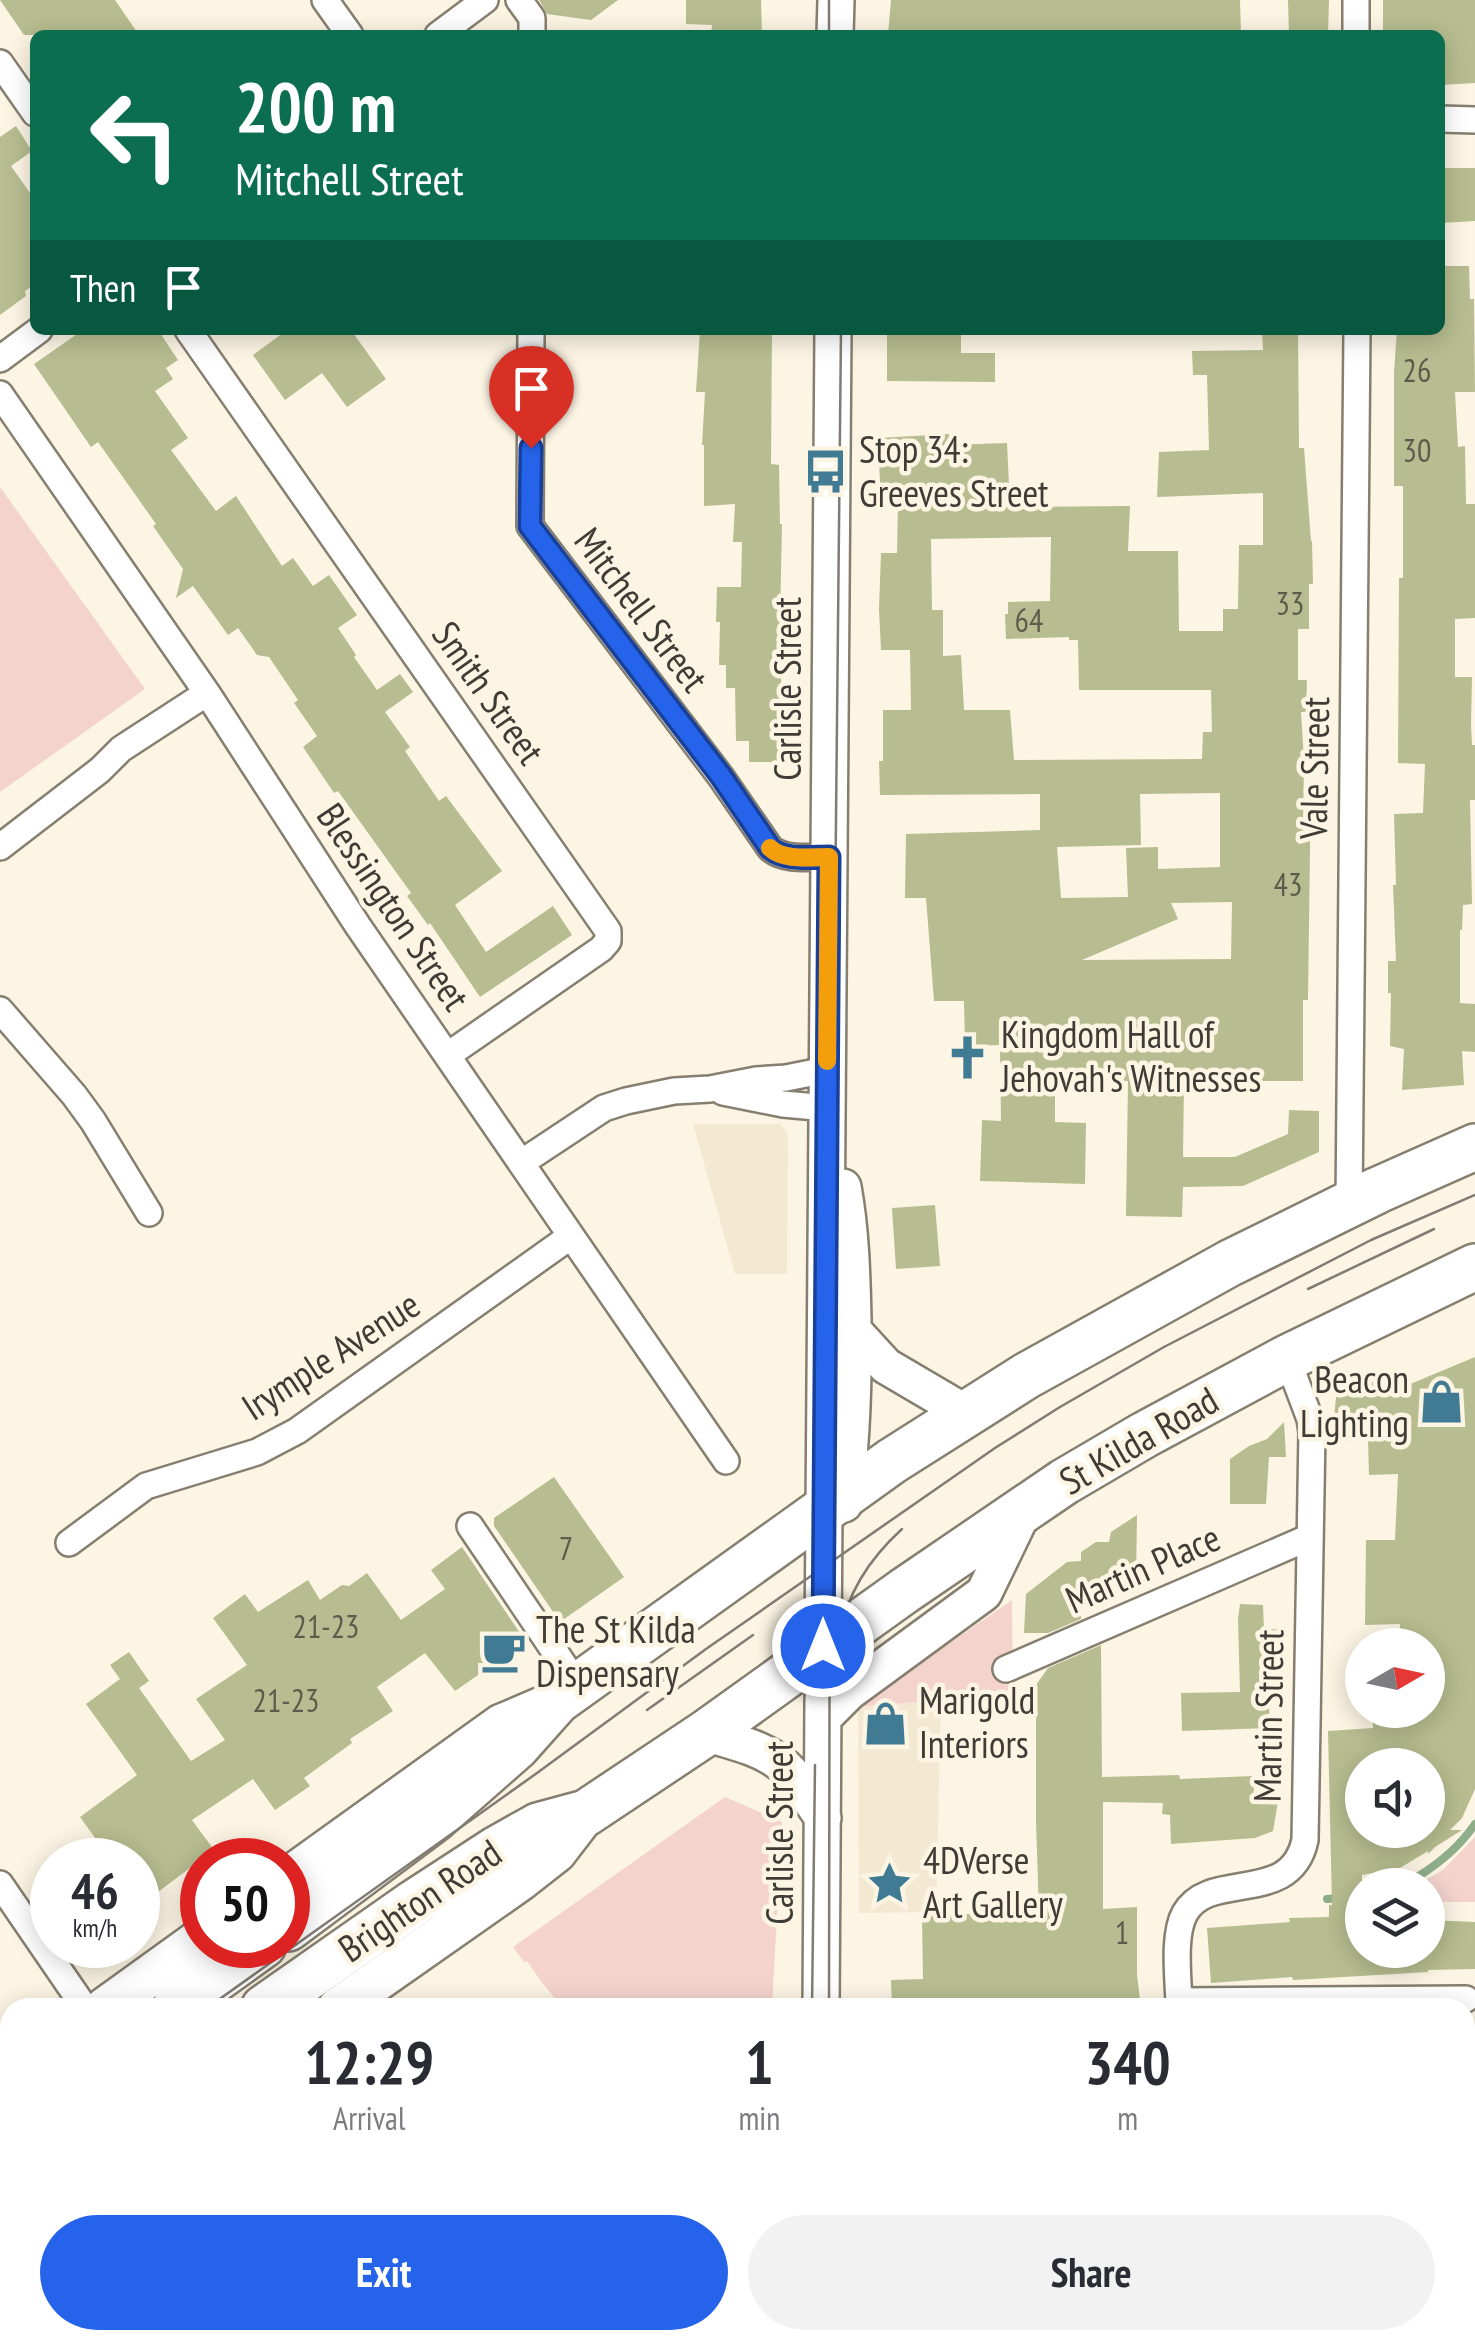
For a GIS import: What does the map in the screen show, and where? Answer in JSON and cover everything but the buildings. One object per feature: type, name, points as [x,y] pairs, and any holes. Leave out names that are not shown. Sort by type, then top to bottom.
[{"type":"highway","points":[[835,1501],[1026,1376],[1214,1272],[1378,1190],[1475,1147]]},
{"type":"highway","name":"St Kilda Road","points":[[825,1652],[1025,1507],[1144,1435],[1287,1358],[1475,1267]]},
{"type":"highway","name":"Brighton Road","points":[[310,1911],[434,1818],[516,1747],[567,1694],[835,1501]]},
{"type":"highway","name":"Brighton Road","points":[[282,1998],[427,1919],[498,1848],[538,1826],[586,1814],[825,1652]]},
{"type":"highway","points":[[189,1998],[231,1968]]},
{"type":"main road","points":[[835,30],[836,0]]},
{"type":"main road","name":"Carlisle Street","points":[[821,1998],[823,1718],[835,1501],[826,1070],[833,335]]},
{"type":"main road","name":"Carlisle Street","points":[[827,1108],[849,1221],[853,1330],[852,1435],[835,1501]]},
{"type":"main road","points":[[853,1330],[886,1366],[966,1413]]},
{"type":"main road","points":[[823,1718],[849,1692],[984,1593],[1025,1507]]},
{"type":"main road","name":"Brighton Road","points":[[310,1862],[502,1726],[567,1694]]},
{"type":"main road","points":[[706,1733],[778,1760],[822,1818]]},
{"type":"main road","points":[[356,1828],[434,1818]]},
{"type":"main road","name":"Brighton Road","points":[[348,1998],[427,1919]]},
{"type":"main road","points":[[118,1998],[180,1954]]},
{"type":"street","points":[[325,0],[346,30]]},
{"type":"street","points":[[445,30],[485,0]]},
{"type":"street","points":[[520,0],[532,18],[532,30]]},
{"type":"street","points":[[1356,0],[1356,30]]},
{"type":"street","points":[[0,63],[30,106]]},
{"type":"street","points":[[1445,118],[1475,120]]},
{"type":"street","points":[[0,359],[31,335]]},
{"type":"street","name":"Smith Street","points":[[191,335],[608,931],[608,940],[601,949],[448,1054]]},
{"type":"street","name":"Mitchell Street","points":[[531,335],[530,526],[721,776],[775,854],[829,857]]},
{"type":"street","name":"Vale Street","points":[[1348,1206],[1356,335]]},
{"type":"street","name":"Blessington Street","points":[[0,394],[207,692],[358,926],[726,1461]]},
{"type":"street","points":[[0,847],[100,770],[121,749],[207,692]]},
{"type":"street","points":[[0,1010],[93,1121],[150,1213]]},
{"type":"street","points":[[521,1163],[604,1108],[674,1090],[710,1089],[826,1070]]},
{"type":"street","points":[[710,1089],[827,1108]]},
{"type":"street","name":"Irymple Avenue","points":[[70,1543],[146,1486],[257,1452],[297,1431],[572,1236]]},
{"type":"street","name":"Martin Street","points":[[1179,1998],[1178,1940],[1185,1912],[1194,1901],[1271,1880],[1294,1867],[1302,1855],[1306,1822],[1310,1419],[1287,1358]]},
{"type":"street","points":[[470,1526],[567,1694]]},
{"type":"street","name":"Martin Place","points":[[1006,1670],[1310,1537]]},
{"type":"street","points":[[0,1884],[78,1998]]},
{"type":"shaded area","points":[[0,487],[145,689],[0,792]]},
{"type":"shaded area","points":[[693,1124],[780,1124],[788,1133],[787,1274],[735,1274]]},
{"type":"shaded area","points":[[1012,1600],[1013,1694],[858,1707]]},
{"type":"shaded area","points":[[941,1700],[936,1912],[859,1913],[858,1707]]},
{"type":"shaded area","points":[[725,1797],[782,1822],[772,1998],[555,1998],[513,1947]]},
{"type":"shaded area","points":[[1475,1837],[1475,1902],[1445,1902],[1445,1868]]},
{"type":"waterway","points":[[1431,1868],[1475,1824]]},
{"type":"waterway","points":[[1327,1899],[1345,1897]]},
{"type":"tram line","points":[[829,0],[829,30]]},
{"type":"tram line","points":[[829,1998],[830,1406],[841,335]]},
{"type":"tram line","points":[[221,1998],[706,1649],[995,1448],[1164,1347],[1371,1240],[1475,1195]]},
{"type":"tram line","points":[[1308,1289],[1434,1229]]},
{"type":"tram line","points":[[838,1639],[847,1607],[861,1579],[902,1529]]},
{"type":"tram line","points":[[647,1710],[753,1635]]},
{"type":"tram line","points":[[812,1998],[815,1765]]},
{"type":"slow traffic","points":[[770,848],[782,856],[829,857],[827,1061]]},
{"type":"place","name":"Stop 34: Greeves Street","points":[[826,472]]},
{"type":"place","name":"Kingdom Hall of Jehovah's Witnesses","points":[[968,1057]]},
{"type":"place","name":"Beacon Lighting","points":[[1442,1402]]},
{"type":"place","name":"The St Kilda Dispensary","points":[[503,1652]]},
{"type":"place","name":"Marigold Interiors","points":[[886,1723]]},
{"type":"place","name":"4DVerse Art Gallery","points":[[890,1883]]},
{"type":"route","points":[[531,448],[530,526],[721,776],[775,854],[829,857],[823,1646]]}]
